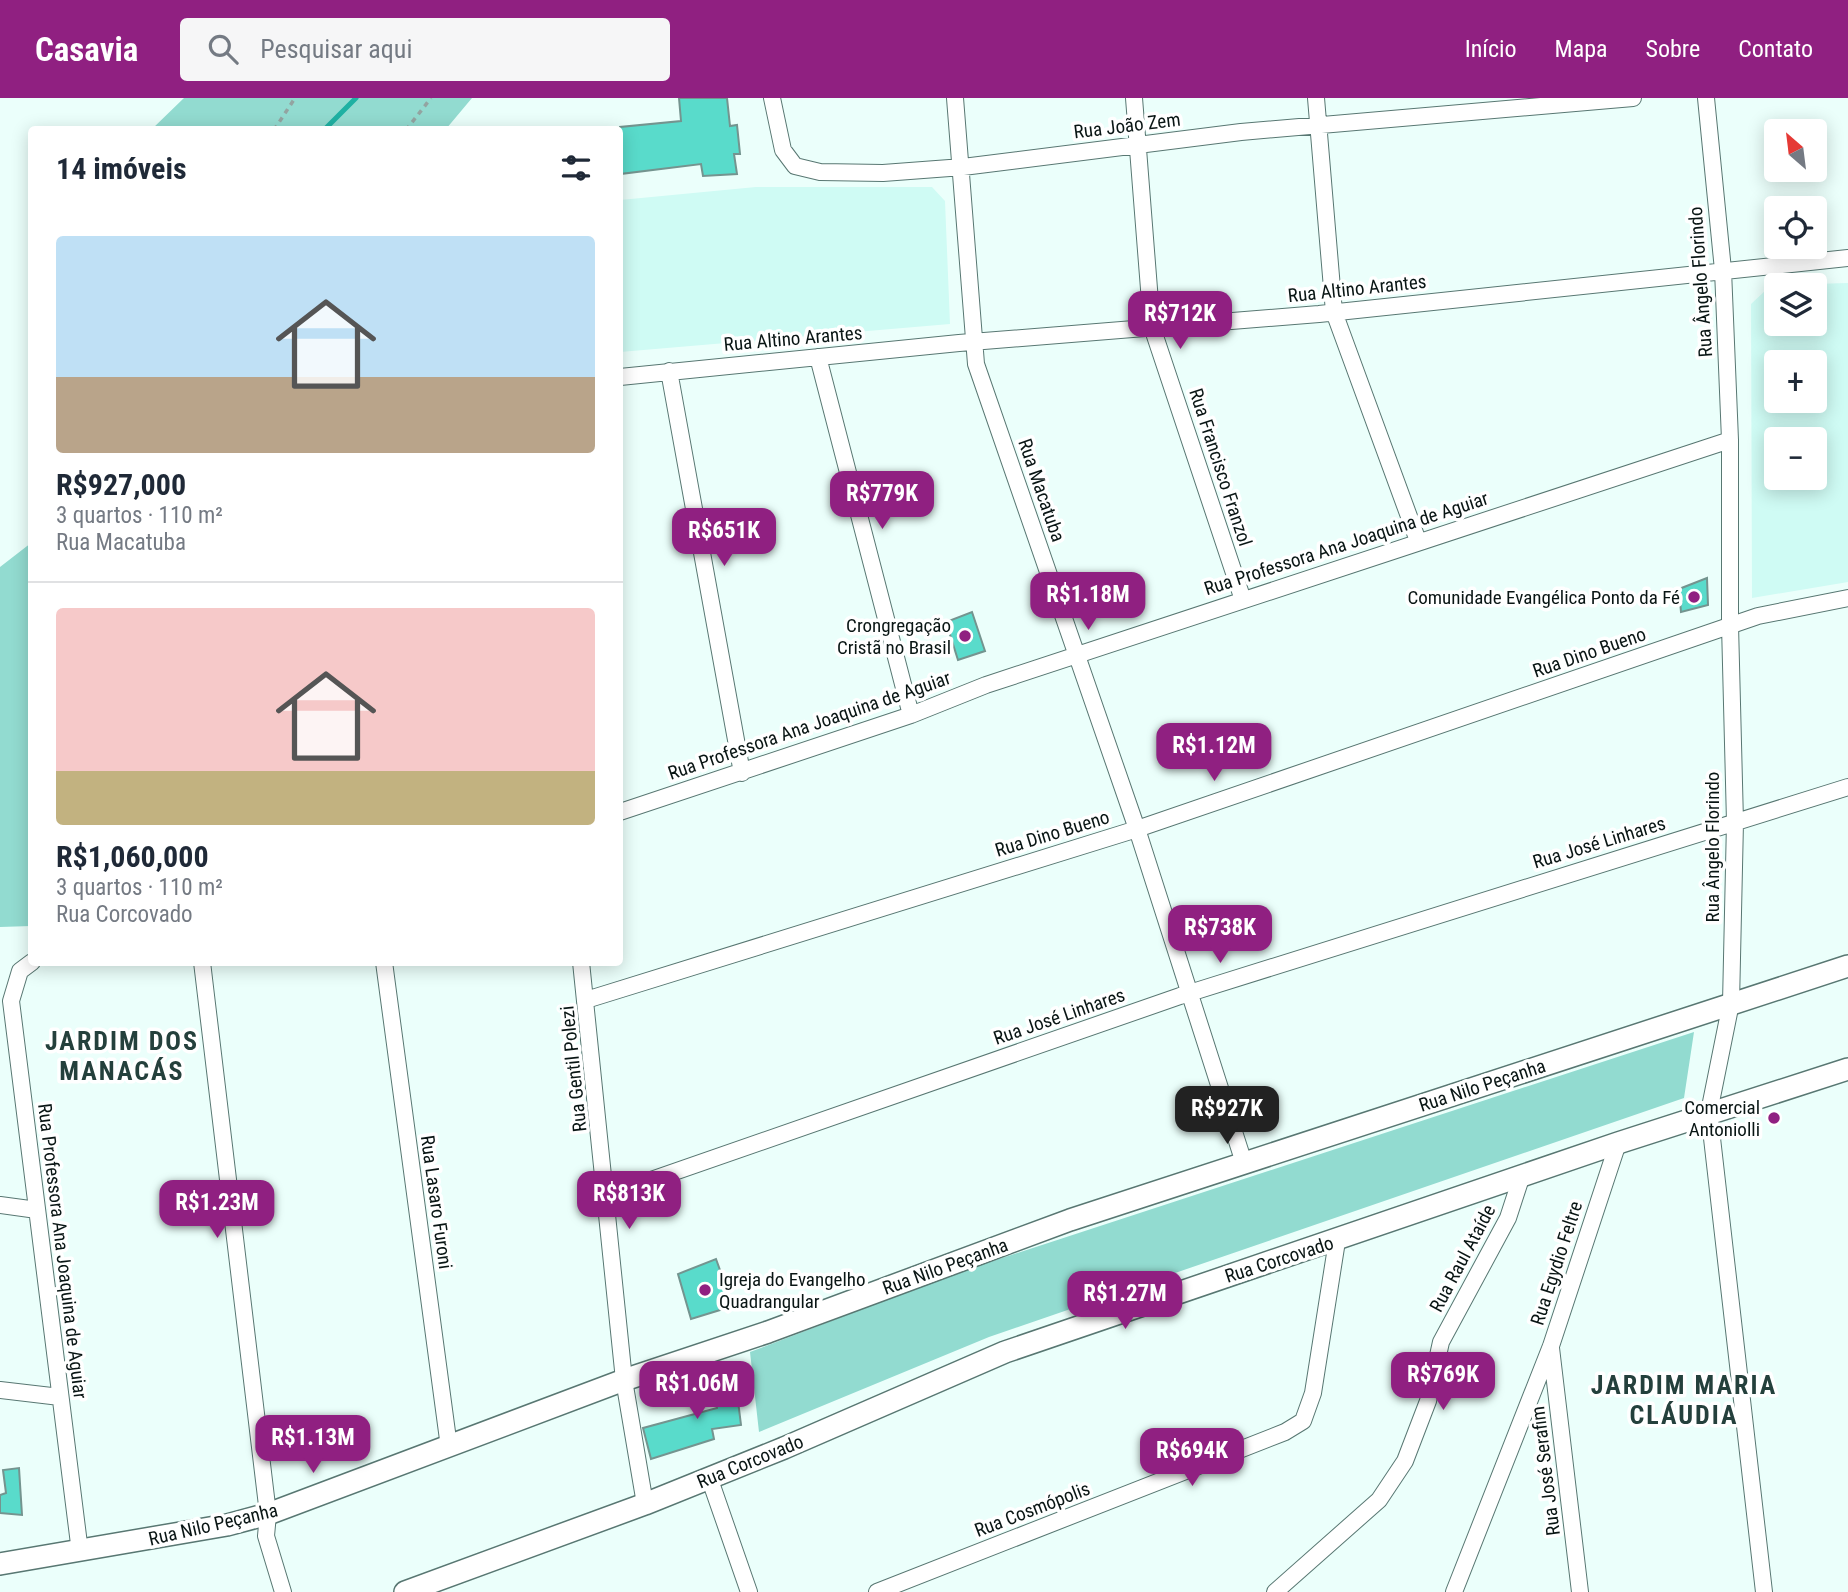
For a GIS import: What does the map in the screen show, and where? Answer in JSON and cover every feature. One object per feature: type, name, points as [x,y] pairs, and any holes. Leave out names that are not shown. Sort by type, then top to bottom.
[{"type":"street","name":"Rua João Zem","points":[[772,98],[783,150],[795,166],[820,172],[883,173],[963,167],[1241,132],[1319,127],[1506,103],[1633,98]]},
{"type":"street","name":"Rua Macatuba","points":[[955,98],[963,167],[972,342],[976,364],[1137,829],[1244,1163]]},
{"type":"street","name":"Rua Francisco Franzol","points":[[1134,98],[1152,327],[1243,600]]},
{"type":"street","points":[[1316,98],[1334,312],[1418,541]]},
{"type":"street","name":"Rua Ângelo Florindo","points":[[1706,98],[1723,270],[1730,440],[1730,625],[1735,822],[1731,1003],[1709,1112],[1764,1592]]},
{"type":"street","name":"Rua Altino Arantes","points":[[623,377],[972,342],[1334,312],[1848,258]]},
{"type":"street","points":[[818,357],[911,715]]},
{"type":"street","points":[[669,371],[742,773]]},
{"type":"street","name":"Rua Professora Ana Joaquina de Aguiar","points":[[623,811],[911,715],[986,685],[1730,440]]},
{"type":"street","name":"Rua Dino Bueno","points":[[586,1000],[1137,829],[1758,616],[1848,598]]},
{"type":"street","name":"Rua José Linhares","points":[[608,1195],[1188,994],[1848,787]]},
{"type":"street","name":"Rua Professora Ana Joaquina de Aguiar","points":[[28,965],[20,971],[11,1001],[80,1552]]},
{"type":"street","points":[[202,966],[268,1514],[266,1536],[283,1592]]},
{"type":"street","name":"Rua Lasaro Furoni","points":[[385,966],[449,1447]]},
{"type":"street","name":"Rua Gentil Polezi","points":[[582,966],[608,1195],[624,1380],[645,1504]]},
{"type":"street","name":"Rua Nilo Peçanha","points":[[0,1564],[227,1525],[268,1514],[624,1380],[768,1332],[1070,1220],[1848,966]]},
{"type":"street","name":"Rua Corcovado","points":[[405,1592],[645,1504],[784,1448],[1005,1352],[1143,1302],[1337,1241],[1709,1112],[1848,1069]]},
{"type":"street","name":"Rua Egydio Feltre","points":[[1454,1592],[1550,1346],[1618,1143]]},
{"type":"street","name":"Rua Raul Ataíde","points":[[1275,1592],[1335,1543],[1379,1500],[1405,1461],[1428,1401],[1441,1342],[1508,1218],[1521,1178]]},
{"type":"street","points":[[0,1205],[37,1210]]},
{"type":"street","name":"Rua Cosmópolis","points":[[877,1592],[1285,1432],[1303,1421],[1317,1372],[1337,1241]]},
{"type":"street","name":"Rua José Serafim","points":[[1550,1346],[1580,1592]]},
{"type":"street","points":[[0,1390],[60,1397]]},
{"type":"street","points":[[709,1477],[749,1592]]},
{"type":"path","points":[[277,126],[295,98]]},
{"type":"path","points":[[409,126],[431,98]]},
{"type":"shaded area","points":[[756,187],[932,187],[945,201],[950,324],[623,352],[623,200]]},
{"type":"shaded area","points":[[1848,283],[1848,582],[1752,598],[1751,304],[1764,292],[1764,336],[1827,336],[1827,284]]},
{"type":"green space","points":[[184,98],[472,98],[449,126],[155,126]]},
{"type":"green space","points":[[28,545],[28,926],[0,927],[0,567]]},
{"type":"green space","points":[[1694,1032],[1684,1098],[989,1337],[759,1432],[750,1352],[959,1272]]},
{"type":"building","points":[[679,98],[727,98],[730,126],[737,125],[740,154],[734,154],[737,174],[703,176],[701,164],[623,174],[623,127],[681,121]]},
{"type":"building","name":"Comunidade Evangélica Ponto da Fé","points":[[1707,578],[1708,605],[1681,612],[1679,589]]},
{"type":"building","name":"Crongregação Cristã no Brasil","points":[[972,612],[985,651],[958,660],[946,622]]},
{"type":"building","name":"Igreja do Evangelho Quadrangular","points":[[716,1259],[733,1306],[691,1319],[678,1274]]},
{"type":"building","points":[[739,1371],[736,1385],[741,1425],[712,1429],[714,1439],[651,1459],[643,1428],[717,1408],[713,1375]]},
{"type":"building","points":[[19,1468],[22,1515],[0,1513],[0,1495],[6,1493],[3,1470]]},
{"type":"waterway","points":[[328,126],[356,98]]},
{"type":"place","name":"Comunidade Evangélica Ponto da Fé","points":[[1694,597]]},
{"type":"place","name":"Crongregação Cristã no Brasil","points":[[965,636]]},
{"type":"place","name":"Comercial Antoniolli","points":[[1774,1118]]},
{"type":"place","name":"Igreja do Evangelho Quadrangular","points":[[705,1290]]},
{"type":"district","name":"JARDIM DOS MANACÁS","points":[[122,1056]]},
{"type":"district","name":"JARDIM MARIA CLÁUDIA","points":[[1684,1400]]}]
